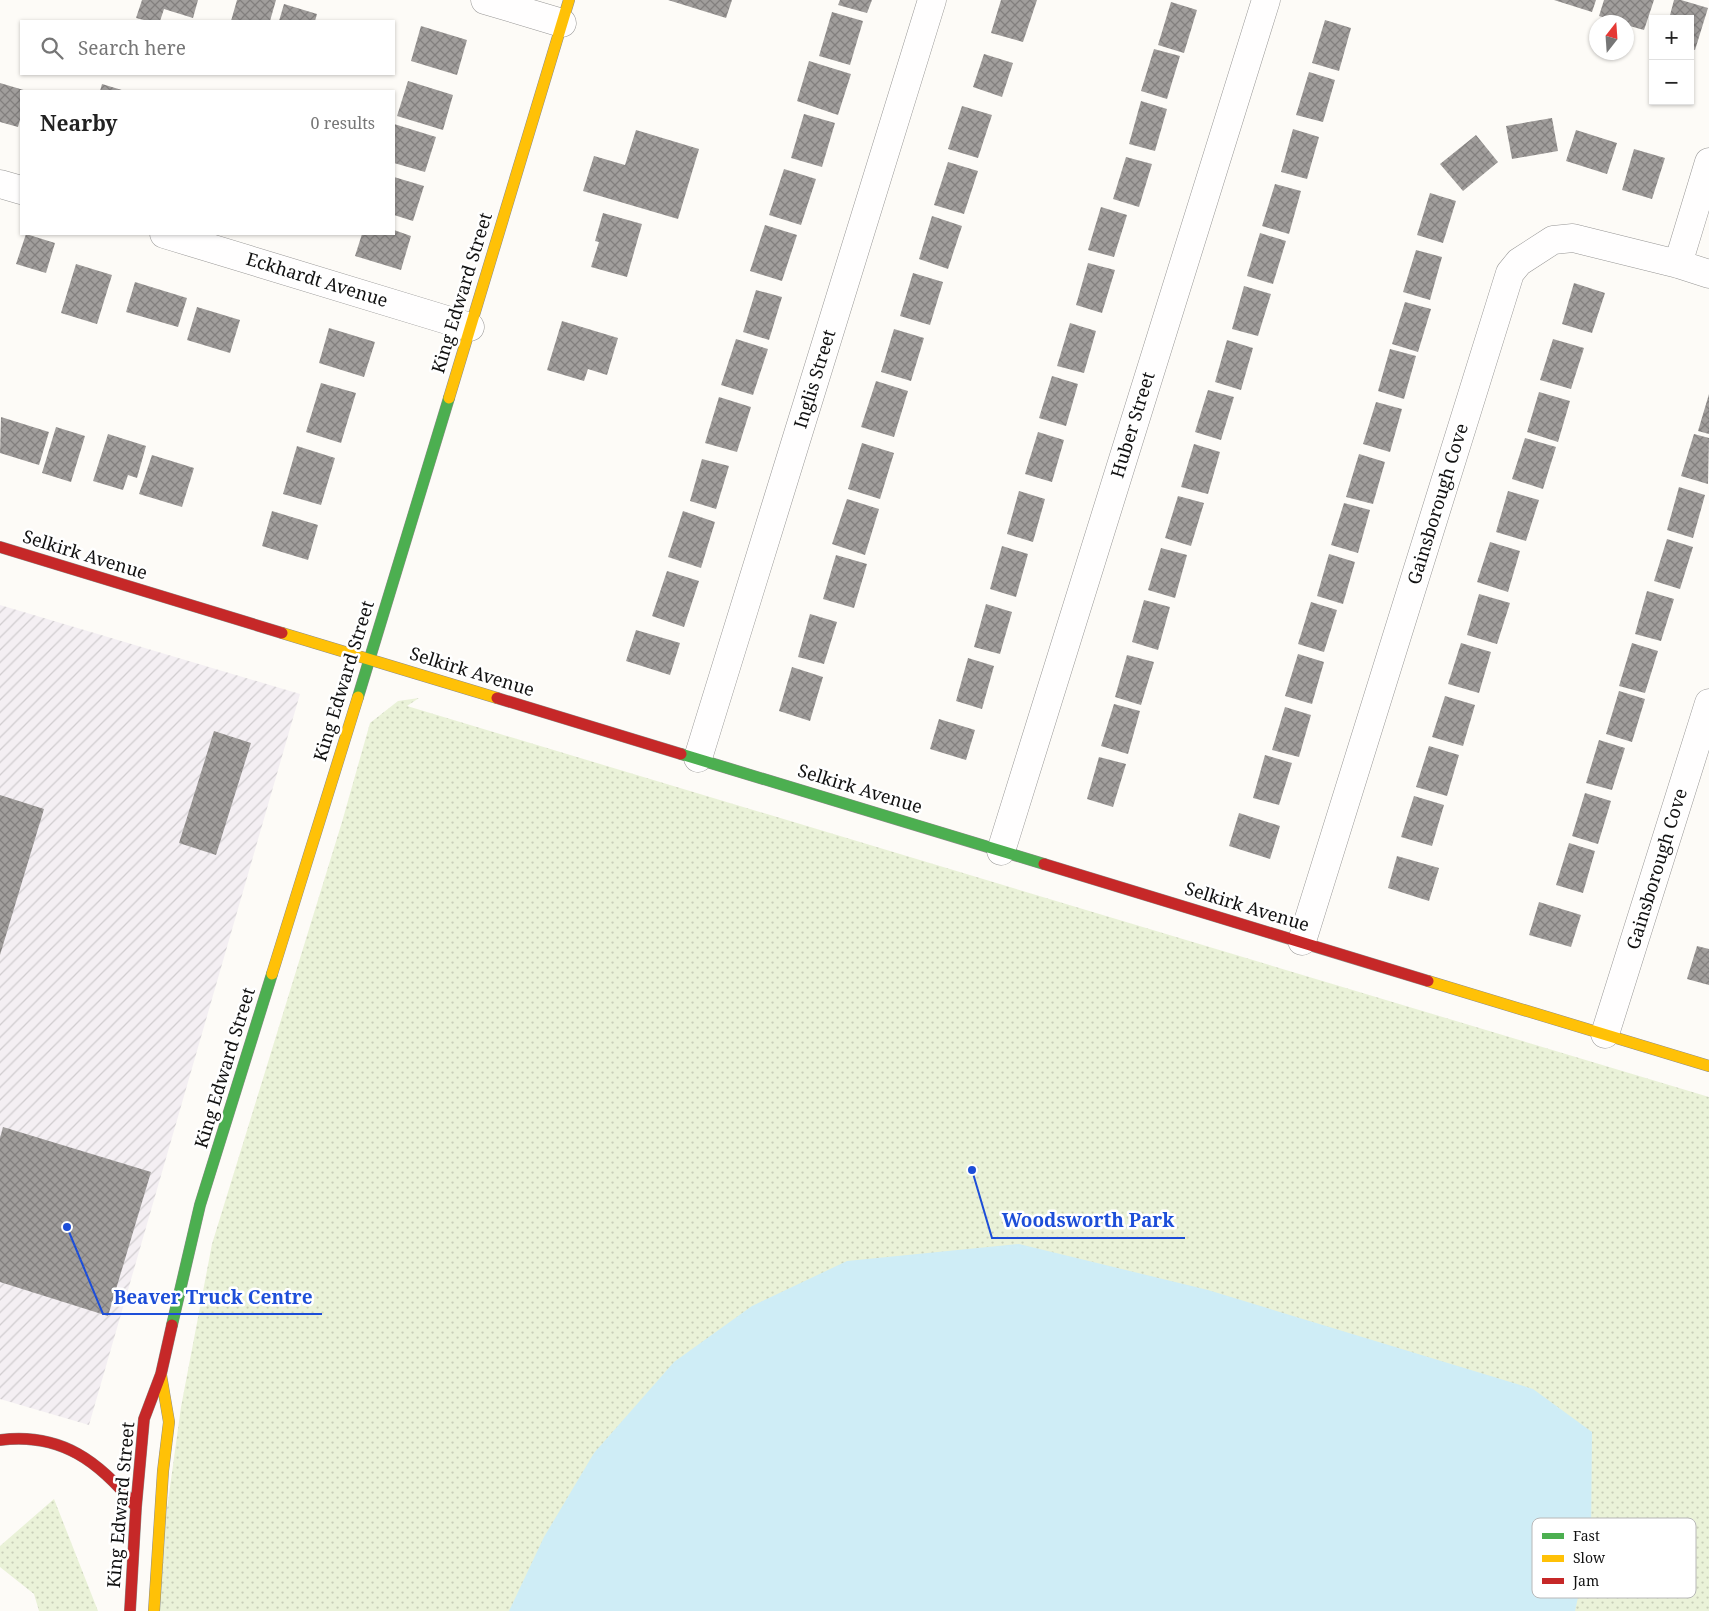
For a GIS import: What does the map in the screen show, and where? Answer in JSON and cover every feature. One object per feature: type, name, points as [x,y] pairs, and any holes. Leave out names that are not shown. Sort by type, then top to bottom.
[{"type":"street","points":[[485,0],[565,12]]},
{"type":"street","name":"Inglis Street","points":[[698,758],[932,0]]},
{"type":"street","name":"Huber Street","points":[[1001,851],[1266,0]]},
{"type":"street","name":"King Edward Street","points":[[130,1611],[136,1507],[144,1419],[161,1374],[200,1205],[370,659],[565,12]]},
{"type":"street","points":[[1678,264],[1709,162]]},
{"type":"street","points":[[0,184],[20,190]]},
{"type":"street","name":"Eckhardt Avenue","points":[[167,235],[470,327]]},
{"type":"street","name":"Gainsborough Cove","points":[[1302,942],[1510,273],[1519,262],[1554,240],[1573,238],[1678,264],[1709,274]]},
{"type":"street","name":"Selkirk Avenue","points":[[0,547],[1709,1066]]},
{"type":"street","name":"Gainsborough Cove","points":[[1605,1034],[1709,703]]},
{"type":"street","name":"King Edward Street","points":[[154,1611],[163,1471],[169,1422],[161,1374]]},
{"type":"street","points":[[0,1440],[34,1439],[58,1445],[81,1456],[107,1474],[136,1507]]},
{"type":"shaded area","points":[[0,605],[300,694],[89,1425],[0,1399]]},
{"type":"green space","points":[[419,698],[407,706],[1709,1097],[1709,1611],[153,1611],[181,1407],[212,1244],[342,822],[370,723],[398,701]]},
{"type":"green space","points":[[54,1499],[98,1611],[39,1611],[34,1594],[0,1567],[0,1546]]},
{"type":"water","points":[[1019,1244],[1208,1290],[1533,1389],[1592,1432],[1591,1518],[1532,1518],[1532,1598],[1578,1598],[1575,1611],[509,1611],[544,1537],[594,1453],[674,1362],[752,1306],[847,1261]]},
{"type":"building","points":[[142,0],[198,0],[193,18],[164,9],[160,20],[136,18]]},
{"type":"building","points":[[237,0],[276,0],[270,20],[231,20]]},
{"type":"building","points":[[668,0],[732,0],[726,18]]},
{"type":"building","points":[[840,0],[872,0],[867,13],[838,5]]},
{"type":"building","points":[[1001,0],[1037,0],[1023,42],[991,33]]},
{"type":"building","points":[[1554,0],[1596,0],[1592,12]]},
{"type":"building","points":[[1604,0],[1654,0],[1644,30],[1634,27],[1634,15],[1599,15]]},
{"type":"building","points":[[1674,0],[1681,0],[1708,8],[1695,50],[1694,15],[1670,15]]},
{"type":"building","points":[[1171,2],[1197,10],[1184,53],[1158,45]]},
{"type":"building","points":[[284,4],[317,14],[315,20],[279,20]]},
{"type":"building","points":[[832,12],[863,21],[850,65],[819,56]]},
{"type":"building","points":[[1325,20],[1351,28],[1339,71],[1312,63]]},
{"type":"building","points":[[421,26],[467,40],[457,75],[411,61]]},
{"type":"building","points":[[1154,49],[1180,56],[1167,99],[1141,91]]},
{"type":"building","points":[[984,54],[1013,63],[1002,97],[973,87]]},
{"type":"building","points":[[809,61],[851,74],[838,115],[797,101]]},
{"type":"building","points":[[1309,72],[1335,80],[1323,122],[1296,115]]},
{"type":"building","points":[[408,81],[453,95],[443,130],[397,116]]},
{"type":"building","points":[[0,83],[24,90],[20,90],[20,120],[18,127],[0,122]]},
{"type":"building","points":[[102,84],[122,90],[100,90]]},
{"type":"building","points":[[1141,101],[1167,109],[1155,151],[1129,144]]},
{"type":"building","points":[[962,106],[992,115],[978,158],[948,149]]},
{"type":"building","points":[[804,114],[835,123],[822,167],[791,158]]},
{"type":"building","points":[[1552,118],[1558,151],[1512,159],[1506,126]]},
{"type":"building","points":[[395,124],[436,137],[425,172],[395,163]]},
{"type":"building","points":[[1293,129],[1319,137],[1307,179],[1281,172]]},
{"type":"building","points":[[636,130],[699,149],[678,219],[583,191],[594,156],[625,165]]},
{"type":"building","points":[[1576,130],[1617,143],[1607,174],[1566,161]]},
{"type":"building","points":[[1476,135],[1498,162],[1463,191],[1440,164]]},
{"type":"building","points":[[1634,149],[1665,158],[1652,199],[1622,190]]},
{"type":"building","points":[[1126,157],[1152,164],[1139,207],[1113,199]]},
{"type":"building","points":[[948,162],[978,171],[964,214],[934,205]]},
{"type":"building","points":[[784,169],[816,179],[801,225],[769,215]]},
{"type":"building","points":[[395,177],[424,186],[413,221],[395,215]]},
{"type":"building","points":[[1275,184],[1301,191],[1289,234],[1262,226]]},
{"type":"building","points":[[1430,193],[1456,201],[1443,243],[1417,235]]},
{"type":"building","points":[[1101,207],[1127,215],[1114,257],[1088,250]]},
{"type":"building","points":[[603,213],[642,224],[627,277],[591,267],[599,242],[595,241]]},
{"type":"building","points":[[932,216],[962,226],[948,269],[919,259]]},
{"type":"building","points":[[765,225],[797,235],[782,281],[750,271]]},
{"type":"building","points":[[395,230],[411,236],[401,270],[355,256],[362,235],[395,235]]},
{"type":"building","points":[[1260,233],[1286,241],[1273,284],[1247,276]]},
{"type":"building","points":[[26,235],[55,243],[46,273],[16,264]]},
{"type":"building","points":[[1416,250],[1442,257],[1430,300],[1403,292]]},
{"type":"building","points":[[1088,263],[1115,270],[1102,313],[1076,305]]},
{"type":"building","points":[[76,264],[112,275],[97,324],[61,313]]},
{"type":"building","points":[[913,273],[943,282],[930,325],[900,316]]},
{"type":"building","points":[[135,282],[187,298],[178,327],[126,312]]},
{"type":"building","points":[[1574,283],[1605,293],[1592,333],[1562,324]]},
{"type":"building","points":[[1244,286],[1271,294],[1258,336],[1232,329]]},
{"type":"building","points":[[756,290],[782,297],[769,340],[743,332]]},
{"type":"building","points":[[1405,302],[1431,309],[1418,352],[1392,344]]},
{"type":"building","points":[[197,307],[240,320],[230,353],[187,340]]},
{"type":"building","points":[[562,321],[618,338],[607,375],[588,369],[584,381],[547,370]]},
{"type":"building","points":[[1070,323],[1096,331],[1084,373],[1057,366]]},
{"type":"building","points":[[329,328],[375,342],[364,377],[319,363]]},
{"type":"building","points":[[894,329],[924,338],[911,381],[881,372]]},
{"type":"building","points":[[736,339],[768,349],[753,395],[721,385]]},
{"type":"building","points":[[1553,339],[1584,348],[1571,389],[1540,380]]},
{"type":"building","points":[[1227,340],[1253,348],[1241,390],[1215,382]]},
{"type":"building","points":[[1390,349],[1416,356],[1404,399],[1378,391]]},
{"type":"building","points":[[1052,376],[1078,384],[1066,426],[1039,418]]},
{"type":"building","points":[[876,381],[908,391],[894,437],[861,427]]},
{"type":"building","points":[[321,383],[356,393],[341,443],[306,432]]},
{"type":"building","points":[[1208,390],[1234,397],[1221,440],[1195,432]]},
{"type":"building","points":[[1539,392],[1570,401],[1558,442],[1527,432]]},
{"type":"building","points":[[1709,394],[1709,434],[1698,431]]},
{"type":"building","points":[[719,397],[751,407],[737,452],[705,443]]},
{"type":"building","points":[[1376,402],[1402,409],[1390,452],[1363,444]]},
{"type":"building","points":[[1,417],[49,432],[39,465],[0,453]]},
{"type":"building","points":[[56,427],[85,436],[71,482],[42,473]]},
{"type":"building","points":[[1038,432],[1064,440],[1052,482],[1025,474]]},
{"type":"building","points":[[108,434],[146,446],[137,478],[128,475],[123,490],[93,481]]},
{"type":"building","points":[[1694,434],[1709,438],[1708,484],[1681,476]]},
{"type":"building","points":[[1525,438],[1556,447],[1543,489],[1512,479]]},
{"type":"building","points":[[862,443],[894,453],[880,499],[848,489]]},
{"type":"building","points":[[1194,444],[1220,452],[1208,494],[1181,487]]},
{"type":"building","points":[[297,446],[335,458],[321,505],[283,494]]},
{"type":"building","points":[[1359,454],[1385,462],[1373,504],[1346,497]]},
{"type":"building","points":[[152,455],[194,468],[182,507],[139,494]]},
{"type":"building","points":[[702,459],[729,466],[716,509],[690,501]]},
{"type":"building","points":[[1679,487],[1705,495],[1693,538],[1667,530]]},
{"type":"building","points":[[1019,491],[1045,499],[1033,542],[1007,534]]},
{"type":"building","points":[[1508,491],[1539,500],[1526,541],[1496,532]]},
{"type":"building","points":[[1178,496],[1204,503],[1191,546],[1165,538]]},
{"type":"building","points":[[847,499],[879,509],[865,555],[832,544]]},
{"type":"building","points":[[1344,503],[1370,510],[1358,553],[1331,545]]},
{"type":"building","points":[[272,511],[318,525],[308,560],[262,546]]},
{"type":"building","points":[[683,511],[715,522],[701,568],[668,557]]},
{"type":"building","points":[[1667,539],[1693,547],[1680,589],[1654,581]]},
{"type":"building","points":[[1490,542],[1520,551],[1508,592],[1477,582]]},
{"type":"building","points":[[1002,546],[1028,554],[1016,597],[990,589]]},
{"type":"building","points":[[1161,548],[1187,555],[1175,598],[1148,590]]},
{"type":"building","points":[[1329,554],[1355,562],[1343,604],[1317,596]]},
{"type":"building","points":[[836,555],[867,564],[854,608],[823,599]]},
{"type":"building","points":[[667,571],[699,581],[684,627],[652,616]]},
{"type":"building","points":[[1647,591],[1674,599],[1661,641],[1635,634]]},
{"type":"building","points":[[1479,594],[1510,603],[1497,644],[1467,635]]},
{"type":"building","points":[[1144,600],[1170,607],[1158,650],[1132,642]]},
{"type":"building","points":[[1311,602],[1337,610],[1324,652],[1298,644]]},
{"type":"building","points":[[986,604],[1012,612],[1000,654],[974,647]]},
{"type":"building","points":[[810,614],[837,622],[824,664],[798,657]]},
{"type":"building","points":[[636,630],[680,643],[670,675],[626,661]]},
{"type":"building","points":[[1461,643],[1491,652],[1479,693],[1448,684]]},
{"type":"building","points":[[1632,643],[1658,651],[1645,693],[1619,686]]},
{"type":"building","points":[[1298,654],[1324,662],[1312,704],[1285,696]]},
{"type":"building","points":[[1127,655],[1154,662],[1141,705],[1115,697]]},
{"type":"building","points":[[968,658],[994,666],[982,709],[956,701]]},
{"type":"building","points":[[792,667],[823,677],[810,721],[779,711]]},
{"type":"building","points":[[1619,691],[1645,699],[1632,742],[1606,734]]},
{"type":"building","points":[[1445,696],[1475,705],[1463,746],[1432,737]]},
{"type":"building","points":[[1114,704],[1140,711],[1128,754],[1101,746]]},
{"type":"building","points":[[1285,707],[1311,715],[1299,757],[1272,750]]},
{"type":"building","points":[[939,719],[975,730],[966,760],[930,749]]},
{"type":"building","points":[[214,731],[251,743],[216,855],[179,843]]},
{"type":"building","points":[[1599,740],[1625,748],[1612,790],[1586,783]]},
{"type":"building","points":[[1429,746],[1459,755],[1447,796],[1416,787]]},
{"type":"building","points":[[1265,755],[1292,763],[1279,805],[1253,798]]},
{"type":"building","points":[[1099,757],[1126,764],[1113,807],[1087,799]]},
{"type":"building","points":[[1585,793],[1611,801],[1598,844],[1572,836]]},
{"type":"building","points":[[0,795],[44,809],[0,955]]},
{"type":"building","points":[[1414,796],[1444,805],[1432,846],[1401,837]]},
{"type":"building","points":[[1239,813],[1280,826],[1270,859],[1229,846]]},
{"type":"building","points":[[1569,843],[1595,851],[1583,893],[1556,885]]},
{"type":"building","points":[[1397,856],[1439,868],[1429,901],[1388,888]]},
{"type":"building","points":[[1539,902],[1581,915],[1571,947],[1529,935]]},
{"type":"building","points":[[1697,946],[1709,949],[1709,985],[1687,979]]},
{"type":"building","points":[[3,1127],[151,1172],[108,1316],[0,1282],[0,1138]]},
{"type":"traffic: fast","points":[[358,697],[449,398]]},
{"type":"traffic: fast","points":[[681,754],[1044,864]]},
{"type":"traffic: fast","points":[[172,1325],[200,1205],[272,974]]},
{"type":"traffic: slow","points":[[449,398],[569,0]]},
{"type":"traffic: slow","points":[[282,633],[497,698]]},
{"type":"traffic: slow","points":[[272,974],[358,697]]},
{"type":"traffic: slow","points":[[1428,981],[1709,1066]]},
{"type":"traffic: slow","points":[[154,1611],[163,1471],[169,1422],[161,1375]]},
{"type":"traffic: jam","points":[[0,547],[282,633]]},
{"type":"traffic: jam","points":[[497,698],[681,754]]},
{"type":"traffic: jam","points":[[1044,864],[1428,981]]},
{"type":"traffic: jam","points":[[130,1611],[136,1507],[144,1419],[161,1374],[172,1325]]},
{"type":"traffic: jam","points":[[0,1440],[22,1439],[42,1441],[60,1446],[77,1454],[108,1476],[136,1507]]},
{"type":"place","name":"Woodsworth Park","points":[[972,1170]]},
{"type":"place","name":"Beaver Truck Centre","points":[[67,1227]]}]
